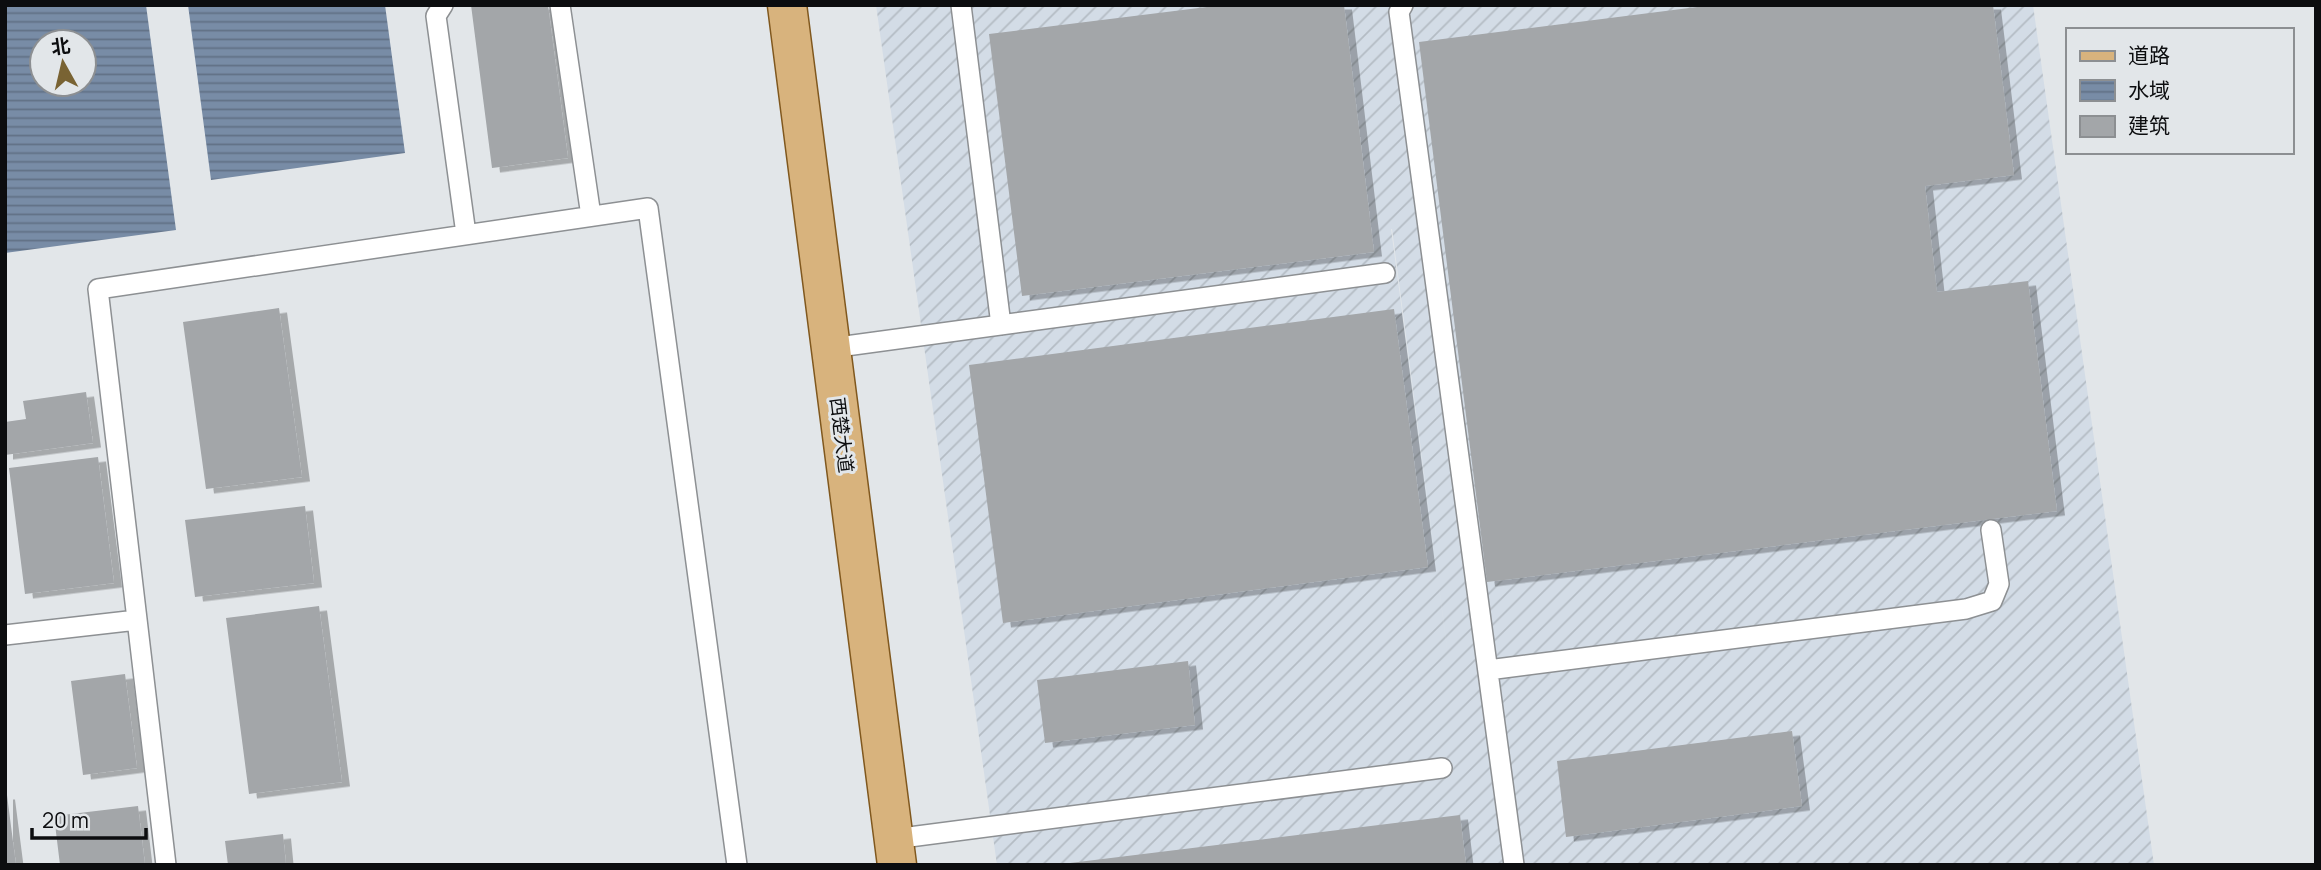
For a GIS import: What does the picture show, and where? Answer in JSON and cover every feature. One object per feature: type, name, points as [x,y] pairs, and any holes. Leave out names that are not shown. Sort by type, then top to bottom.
[{"type":"main road","name":"西楚大道","points":[[787,5],[895,852]]},
{"type":"lane","points":[[443,5],[436,16],[466,234]]},
{"type":"lane","points":[[560,5],[591,216]]},
{"type":"lane","points":[[962,5],[1001,325]]},
{"type":"lane","points":[[1403,5],[1399,12],[1514,865]]},
{"type":"lane","points":[[166,865],[98,289],[648,208],[737,865]]},
{"type":"lane","points":[[831,348],[1385,273]]},
{"type":"lane","points":[[1488,670],[1966,609],[1992,601],[1999,584],[1991,530]]},
{"type":"lane","points":[[5,635],[137,620]]},
{"type":"lane","points":[[895,852],[1442,768]]},
{"type":"shaded area","points":[[876,5],[2033,5],[2154,865],[997,865]],"holes":[[[1391,229],[1392,229],[1438,577]]]},
{"type":"water","points":[[5,5],[146,5],[176,230],[5,253]]},
{"type":"water","points":[[188,5],[385,5],[405,153],[211,180]]},
{"type":"building","points":[[471,5],[548,5],[568,158],[492,168]]},
{"type":"building","points":[[1223,5],[1344,5],[1374,252],[1022,296],[989,34]]},
{"type":"building","points":[[1713,5],[1993,5],[2014,175],[1925,186],[1937,292],[2028,281],[2057,511],[1487,582],[1419,42]]},
{"type":"building","points":[[279,308],[302,477],[206,489],[183,322]]},
{"type":"building","points":[[1394,309],[1428,567],[1003,623],[969,365]]},
{"type":"building","points":[[86,392],[93,443],[5,455],[5,422],[26,419],[23,401]]},
{"type":"building","points":[[98,457],[114,583],[25,594],[9,468]]},
{"type":"building","points":[[305,506],[314,583],[195,597],[185,520]]},
{"type":"building","points":[[319,606],[342,782],[249,794],[226,618]]},
{"type":"building","points":[[1188,661],[1195,725],[1045,743],[1037,680]]},
{"type":"building","points":[[125,674],[137,768],[83,775],[71,681]]},
{"type":"building","points":[[1792,731],[1802,806],[1566,837],[1557,761]]},
{"type":"building","points":[[7,795],[16,865],[5,865]]},
{"type":"building","points":[[138,806],[145,865],[60,865],[54,816]]},
{"type":"building","points":[[1460,815],[1466,865],[1070,865],[1070,863]]},
{"type":"building","points":[[283,834],[286,865],[228,865],[225,841]]}]
